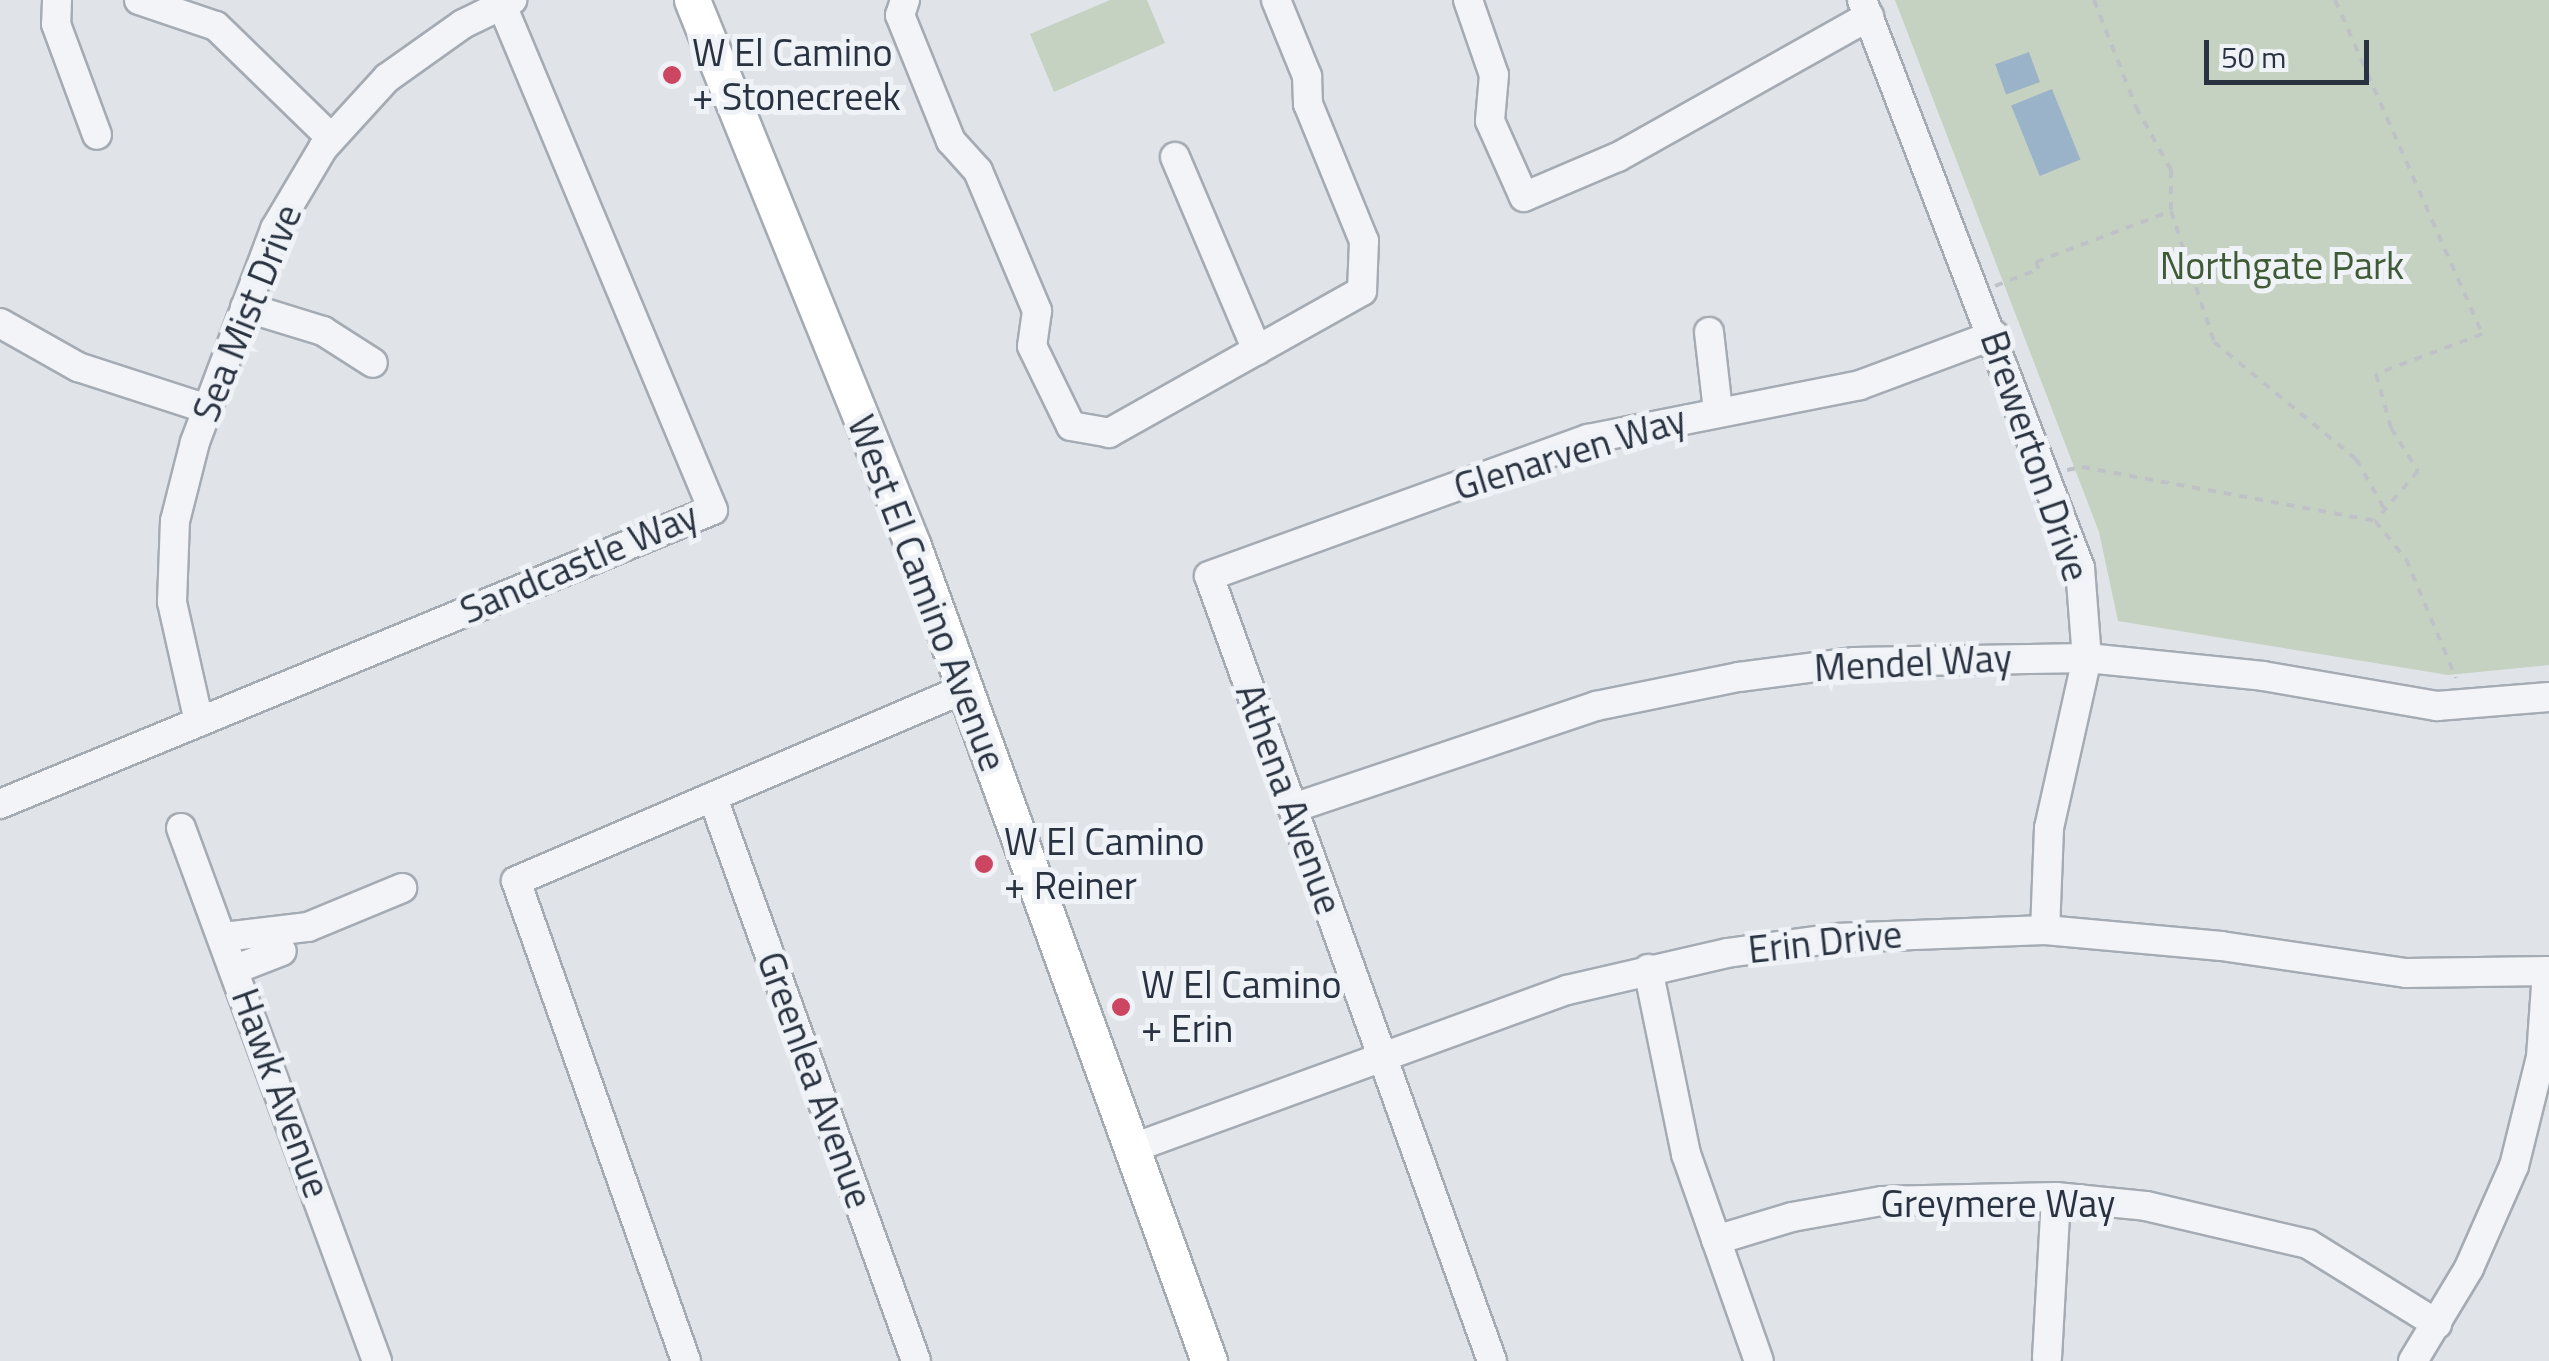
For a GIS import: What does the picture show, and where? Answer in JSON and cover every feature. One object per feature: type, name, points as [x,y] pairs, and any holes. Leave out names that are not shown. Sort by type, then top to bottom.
[{"type":"main road","name":"West El Camino Avenue","points":[[692,0],[966,689],[1209,1361]]},
{"type":"street","points":[[57,0],[56,24],[96,135]]},
{"type":"street","points":[[139,0],[216,26],[331,138]]},
{"type":"street","points":[[905,0],[900,15],[950,141],[978,171],[1037,311],[1032,346],[1071,426],[1109,433],[1362,291],[1364,241],[1308,104],[1308,76],[1276,0]]},
{"type":"street","points":[[1468,0],[1494,75],[1490,121],[1524,197],[1618,156],[1866,8]]},
{"type":"street","name":"Sea Mist Drive","points":[[199,722],[177,643],[172,562],[183,481],[275,229],[331,138],[424,49],[507,2]]},
{"type":"street","name":"Sandcastle Way","points":[[0,804],[713,510],[507,2]]},
{"type":"street","name":"Brewerton Drive","points":[[1866,8],[2048,475],[2080,568],[2087,658],[2050,828],[2045,930]]},
{"type":"street","points":[[1175,157],[1257,350]]},
{"type":"street","points":[[245,306],[323,331],[373,363]]},
{"type":"street","points":[[0,322],[78,367],[207,409]]},
{"type":"street","points":[[1708,332],[1718,411]]},
{"type":"street","name":"Glenarven Way","points":[[1209,576],[1588,440],[1718,411],[1860,386],[1994,335]]},
{"type":"street","name":"Athena Avenue","points":[[1209,576],[1492,1361]]},
{"type":"street","name":"Mendel Way","points":[[1292,808],[1512,730],[1739,677],[1855,662],[2087,658],[2264,676],[2458,707],[2549,697]]},
{"type":"street","points":[[686,1361],[516,881],[966,689]]},
{"type":"street","name":"Greenlea Avenue","points":[[713,798],[916,1361]]},
{"type":"street","name":"Hawk Avenue","points":[[180,828],[236,969],[377,1361]]},
{"type":"street","points":[[224,937],[308,927],[402,888]]},
{"type":"street","name":"Erin Drive","points":[[1130,1148],[1488,1014],[1648,969],[1836,938],[2045,930],[2204,944],[2406,972],[2548,971]]},
{"type":"street","points":[[236,969],[282,951]]},
{"type":"street","points":[[1648,969],[1666,1074],[1716,1240],[1759,1361]]},
{"type":"street","points":[[2414,1361],[2437,1324],[2514,1166],[2540,1056],[2548,971]]},
{"type":"street","points":[[2047,1358],[2056,1197]]},
{"type":"street","name":"Greymere Way","points":[[1716,1240],[1882,1201],[2056,1197],[2146,1206],[2274,1232],[2341,1260],[2437,1324]]},
{"type":"path","points":[[2094,0],[2136,107],[2171,170],[2171,211],[2214,342],[2356,459],[2384,508]]},
{"type":"path","points":[[2335,0],[2482,334],[2376,374],[2391,428],[2418,471],[2374,520]]},
{"type":"path","points":[[1977,293],[2039,269],[2036,262],[2171,211]]},
{"type":"path","points":[[2048,475],[2082,467],[2374,520],[2406,558],[2456,673],[2458,707]]},
{"type":"green space","points":[[1110,0],[1147,0],[1165,43],[1054,92],[1030,34]]},
{"type":"green space","name":"Northgate Park","points":[[1895,0],[2549,0],[2549,665],[2448,675],[2118,621],[2099,532]]},
{"type":"water","points":[[2029,52],[2040,82],[2006,94],[1995,64]]},
{"type":"water","points":[[2052,89],[2080,159],[2040,176],[2011,105]]},
{"type":"place","name":"W El Camino + Stonecreek","points":[[672,75]]},
{"type":"place","name":"W El Camino + Reiner","points":[[984,864]]},
{"type":"place","name":"W El Camino + Erin","points":[[1121,1007]]}]
